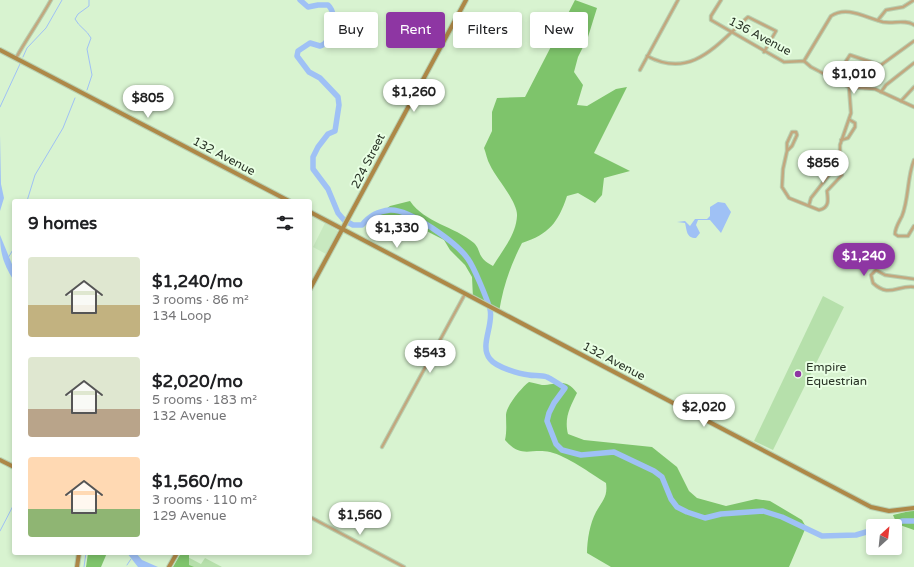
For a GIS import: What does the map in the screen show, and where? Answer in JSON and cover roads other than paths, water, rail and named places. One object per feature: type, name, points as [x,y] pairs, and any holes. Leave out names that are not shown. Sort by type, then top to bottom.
[{"type":"main road","name":"224 Street","points":[[312,285],[466,0]]},
{"type":"main road","name":"132 Avenue","points":[[0,50],[285,199]]},
{"type":"main road","name":"132 Avenue","points":[[312,213],[344,228],[476,300],[871,507],[888,511],[914,508]]},
{"type":"main road","points":[[0,460],[12,466]]},
{"type":"main road","points":[[77,567],[79,555]]},
{"type":"main road","points":[[170,567],[176,555]]},
{"type":"street","points":[[16,58],[24,42],[36,28],[51,0]]},
{"type":"street","points":[[640,70],[678,0]]},
{"type":"street","name":"136 Avenue","points":[[721,0],[711,16],[713,22],[764,52],[787,63],[804,61],[834,80],[849,87],[865,88],[881,92],[914,107]]},
{"type":"street","points":[[878,20],[886,10],[903,7],[914,0]]},
{"type":"street","points":[[804,61],[831,16],[836,13],[862,14],[890,23],[907,22],[914,26]]},
{"type":"street","points":[[647,56],[666,64],[684,63],[710,52],[725,41],[748,17],[776,31],[764,52]]},
{"type":"street","points":[[865,88],[866,78],[914,41]]},
{"type":"street","points":[[834,80],[847,57],[853,54],[881,66]]},
{"type":"street","points":[[881,92],[886,85],[914,63]]},
{"type":"street","points":[[787,151],[795,140],[797,135],[796,132],[792,132],[787,143],[782,181],[784,192],[793,200],[819,210],[824,208],[828,204],[827,191],[842,175],[840,161],[842,140],[850,120],[851,113],[849,87]]},
{"type":"street","points":[[901,101],[914,87]]},
{"type":"street","points":[[842,140],[848,138],[855,128],[855,123],[850,120]]},
{"type":"street","points":[[914,160],[911,167],[903,212],[895,234],[898,236],[908,236],[914,226]]},
{"type":"street","points":[[809,205],[811,198],[840,161]]},
{"type":"street","points":[[914,279],[885,274],[876,270],[871,275],[873,283],[888,291],[893,291],[908,286],[914,287]]},
{"type":"street","points":[[382,447],[465,294]]},
{"type":"street","points":[[312,518],[404,567]]},
{"type":"water","points":[[0,135],[1,184],[4,198],[0,211]]},
{"type":"water","points":[[718,202],[725,203],[731,212],[721,233],[710,220],[698,220],[696,225],[700,233],[696,238],[693,238],[690,237],[685,223],[677,222],[685,221],[690,226],[695,219],[707,219],[710,216],[710,207]]},
{"type":"water","points":[[0,235],[12,264],[12,277],[3,259]]},
{"type":"water","points":[[129,555],[138,555],[142,560],[158,567],[138,567]]},
{"type":"waterway","points":[[23,57],[27,48],[46,28],[62,0]]},
{"type":"waterway","points":[[87,90],[92,75],[87,49],[91,38],[75,19],[78,14],[89,6],[89,0]]},
{"type":"waterway","points":[[300,0],[308,7],[328,5],[333,15],[333,28],[328,40],[320,46],[310,43],[298,51],[297,56],[309,72],[320,78],[338,97],[339,105],[335,131],[328,134],[318,147],[313,157],[313,169],[328,189],[338,213],[344,220],[353,225],[362,225],[378,213],[390,210],[399,211],[432,228],[444,236],[462,252],[474,269],[490,309],[491,315],[486,342],[487,354],[490,359],[497,365],[514,372],[547,377],[565,388],[554,403],[547,421],[556,444],[562,450],[581,455],[614,452],[654,471],[662,477],[671,499],[677,507],[705,518],[721,514],[763,511],[782,517],[822,536],[856,535],[866,532]]},
{"type":"waterway","points":[[0,107],[20,64]]},
{"type":"waterway","points":[[28,199],[35,175],[63,128],[75,98]]},
{"type":"waterway","points":[[8,258],[12,251]]},
{"type":"waterway","points":[[0,531],[12,508]]},
{"type":"waterway","points":[[902,521],[914,521]]},
{"type":"waterway","points":[[84,567],[86,555]]},
{"type":"waterway","points":[[127,565],[131,559]]},
{"type":"place","name":"Empire Equestrian","points":[[798,374]]}]
